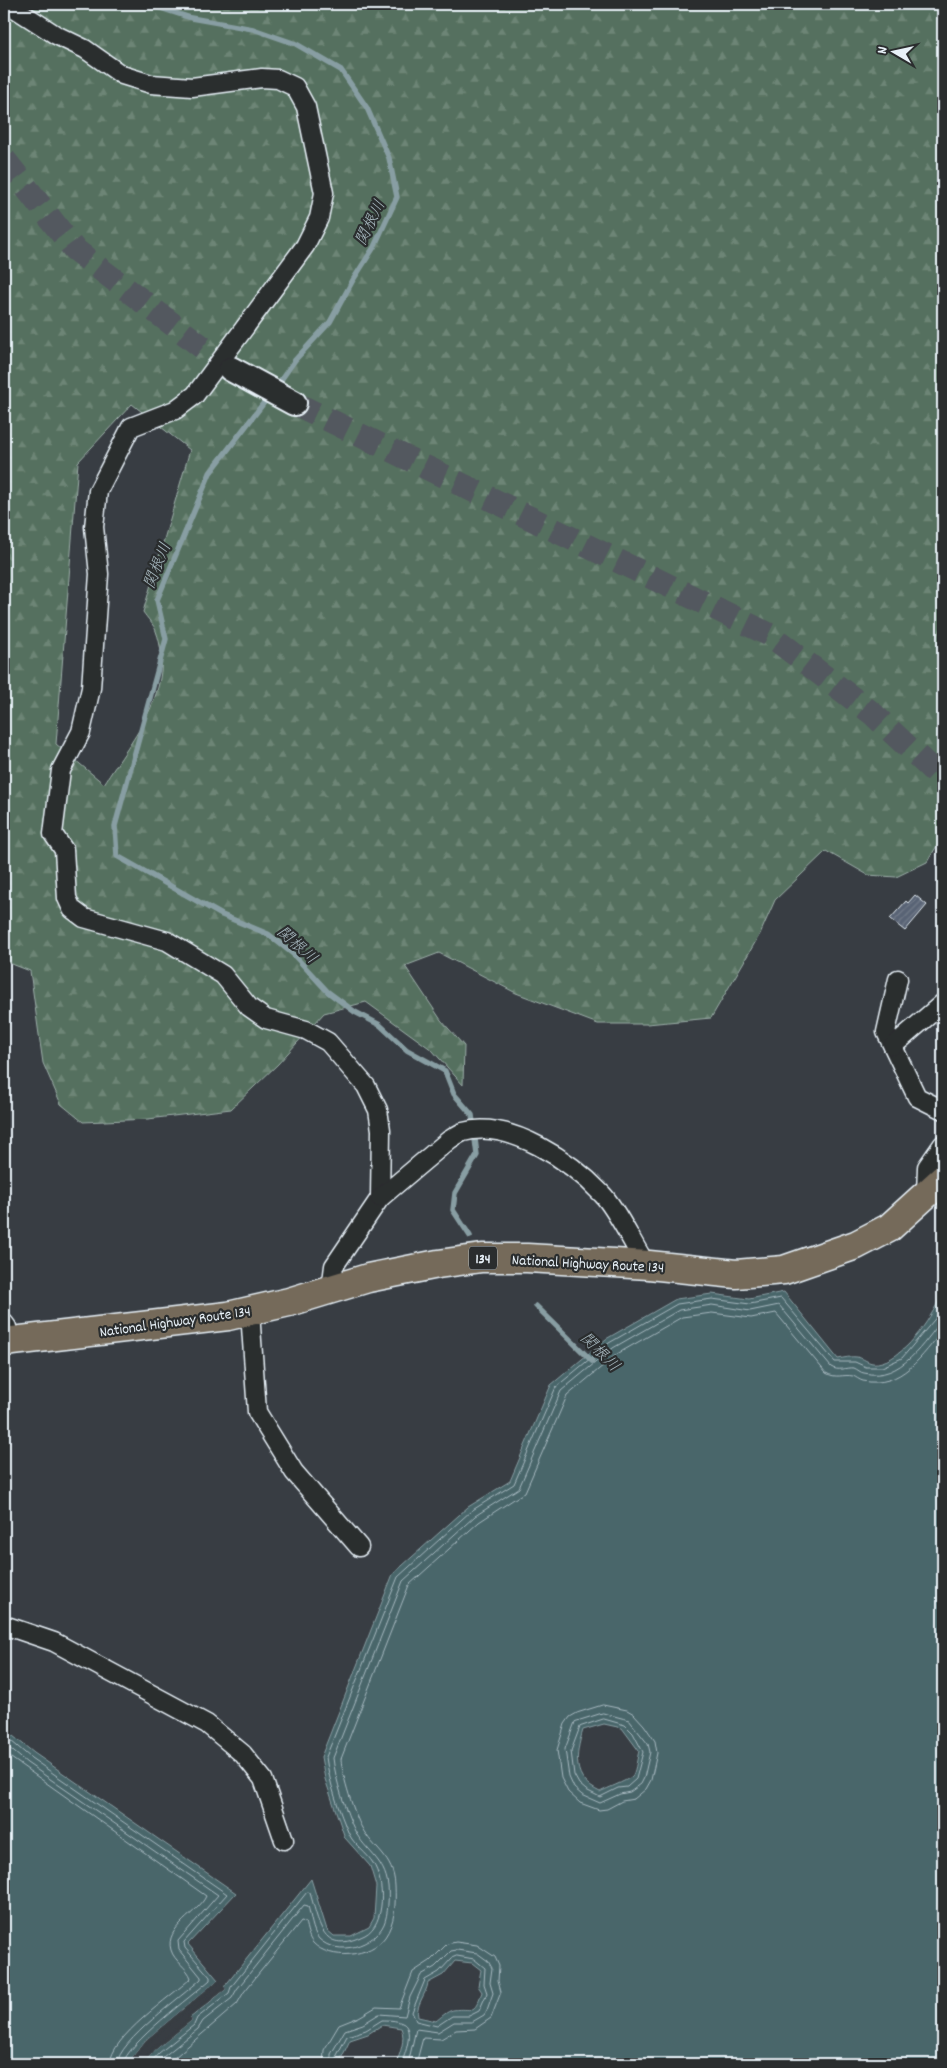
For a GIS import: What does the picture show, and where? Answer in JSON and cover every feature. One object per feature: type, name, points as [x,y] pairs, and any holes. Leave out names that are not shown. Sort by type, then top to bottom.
[{"type":"highway","name":"National Highway Route 134","points":[[5,1335],[200,1321],[250,1312],[395,1272],[482,1258],[527,1258],[649,1265],[736,1274],[784,1270],[841,1251],[889,1228],[934,1187]]},
{"type":"main road","points":[[231,369],[294,403]]},
{"type":"street","points":[[8,4],[56,35],[85,49],[122,75],[151,84],[192,87],[262,78],[278,79],[295,87],[306,107],[324,193],[319,218],[305,246],[195,395],[175,410],[131,427],[98,492],[94,527],[99,574],[91,688],[81,732],[61,770],[53,834],[64,850],[67,898],[72,909],[84,918],[167,941],[222,975],[249,1007],[266,1019],[306,1030],[328,1042],[366,1086],[378,1110],[381,1130],[380,1198]]},
{"type":"street","points":[[898,979],[886,1032],[917,1097],[943,1110]]},
{"type":"street","points":[[893,1046],[943,1003]]},
{"type":"street","points":[[331,1289],[334,1266],[380,1198],[449,1140],[462,1132],[487,1130],[524,1139],[569,1164],[604,1195],[641,1256],[649,1265]]},
{"type":"street","points":[[934,1187],[927,1167],[943,1144]]},
{"type":"street","points":[[250,1312],[257,1412],[294,1472],[358,1547]]},
{"type":"street","points":[[4,1625],[54,1642],[207,1724],[243,1754],[263,1779],[284,1840]]},
{"type":"green space","points":[[4,4],[943,4],[943,836],[927,862],[896,877],[868,875],[826,851],[775,900],[760,934],[711,1018],[647,1024],[598,1024],[516,993],[439,953],[405,966],[441,1020],[464,1046],[463,1085],[432,1050],[366,1002],[324,1013],[278,1064],[231,1109],[148,1119],[83,1122],[61,1104],[43,1063],[30,971],[4,961]],"holes":[[[132,404],[190,450],[143,612],[156,631],[161,652],[161,673],[156,693],[139,731],[104,784],[56,744],[78,462]]]},
{"type":"water","points":[[943,1291],[943,2064],[396,2064],[403,2041],[401,2028],[382,2025],[368,2034],[350,2040],[341,2059],[346,2064],[143,2064],[155,2050],[192,2020],[190,2018],[226,1989],[224,1987],[311,1879],[327,1930],[334,1936],[351,1936],[369,1927],[374,1918],[376,1886],[370,1866],[345,1838],[325,1779],[321,1757],[393,1574],[468,1507],[510,1481],[551,1385],[606,1339],[676,1299],[712,1294],[749,1299],[784,1292],[838,1359],[855,1357],[874,1363],[892,1358],[910,1343],[927,1322]],"holes":[[[604,1724],[622,1728],[639,1751],[633,1775],[623,1782],[600,1792],[584,1780],[580,1774],[577,1758],[583,1730]],[[455,1961],[472,1963],[481,1970],[478,1986],[482,1992],[476,2005],[472,2009],[451,2011],[436,2021],[418,2017],[419,2004],[428,1983],[443,1975]]]},
{"type":"water","points":[[4,1734],[13,1736],[34,1753],[236,1893],[188,1944],[218,1980],[146,2040],[127,2064],[4,2064]]},
{"type":"pier","points":[[218,1980],[220,1982],[148,2042],[130,2064],[127,2064],[146,2040]]},
{"type":"pier","points":[[223,1985],[226,1989],[190,2017],[192,2020],[141,2064],[153,2048],[188,2020],[188,2016],[222,1988]]},
{"type":"building","points":[[915,895],[927,905],[905,931],[890,919],[906,901],[908,903]]},
{"type":"waterway","name":"関根川","points":[[148,4],[191,18],[253,29],[296,44],[341,70],[367,108],[389,158],[397,197],[374,247],[330,322],[295,360],[276,387]]},
{"type":"waterway","name":"関根川","points":[[269,396],[210,473],[157,600],[166,639],[115,826],[117,856],[222,915],[268,934],[292,953],[328,992],[355,1012],[380,1025],[407,1050],[445,1071],[454,1094],[472,1115],[477,1155],[455,1193],[453,1210],[470,1236]]},
{"type":"waterway","name":"関根川","points":[[536,1306],[592,1361]]},
{"type":"tunnel","points":[[4,159],[74,249],[231,369]]},
{"type":"tunnel","points":[[294,403],[770,635],[873,714],[943,780]]}]
